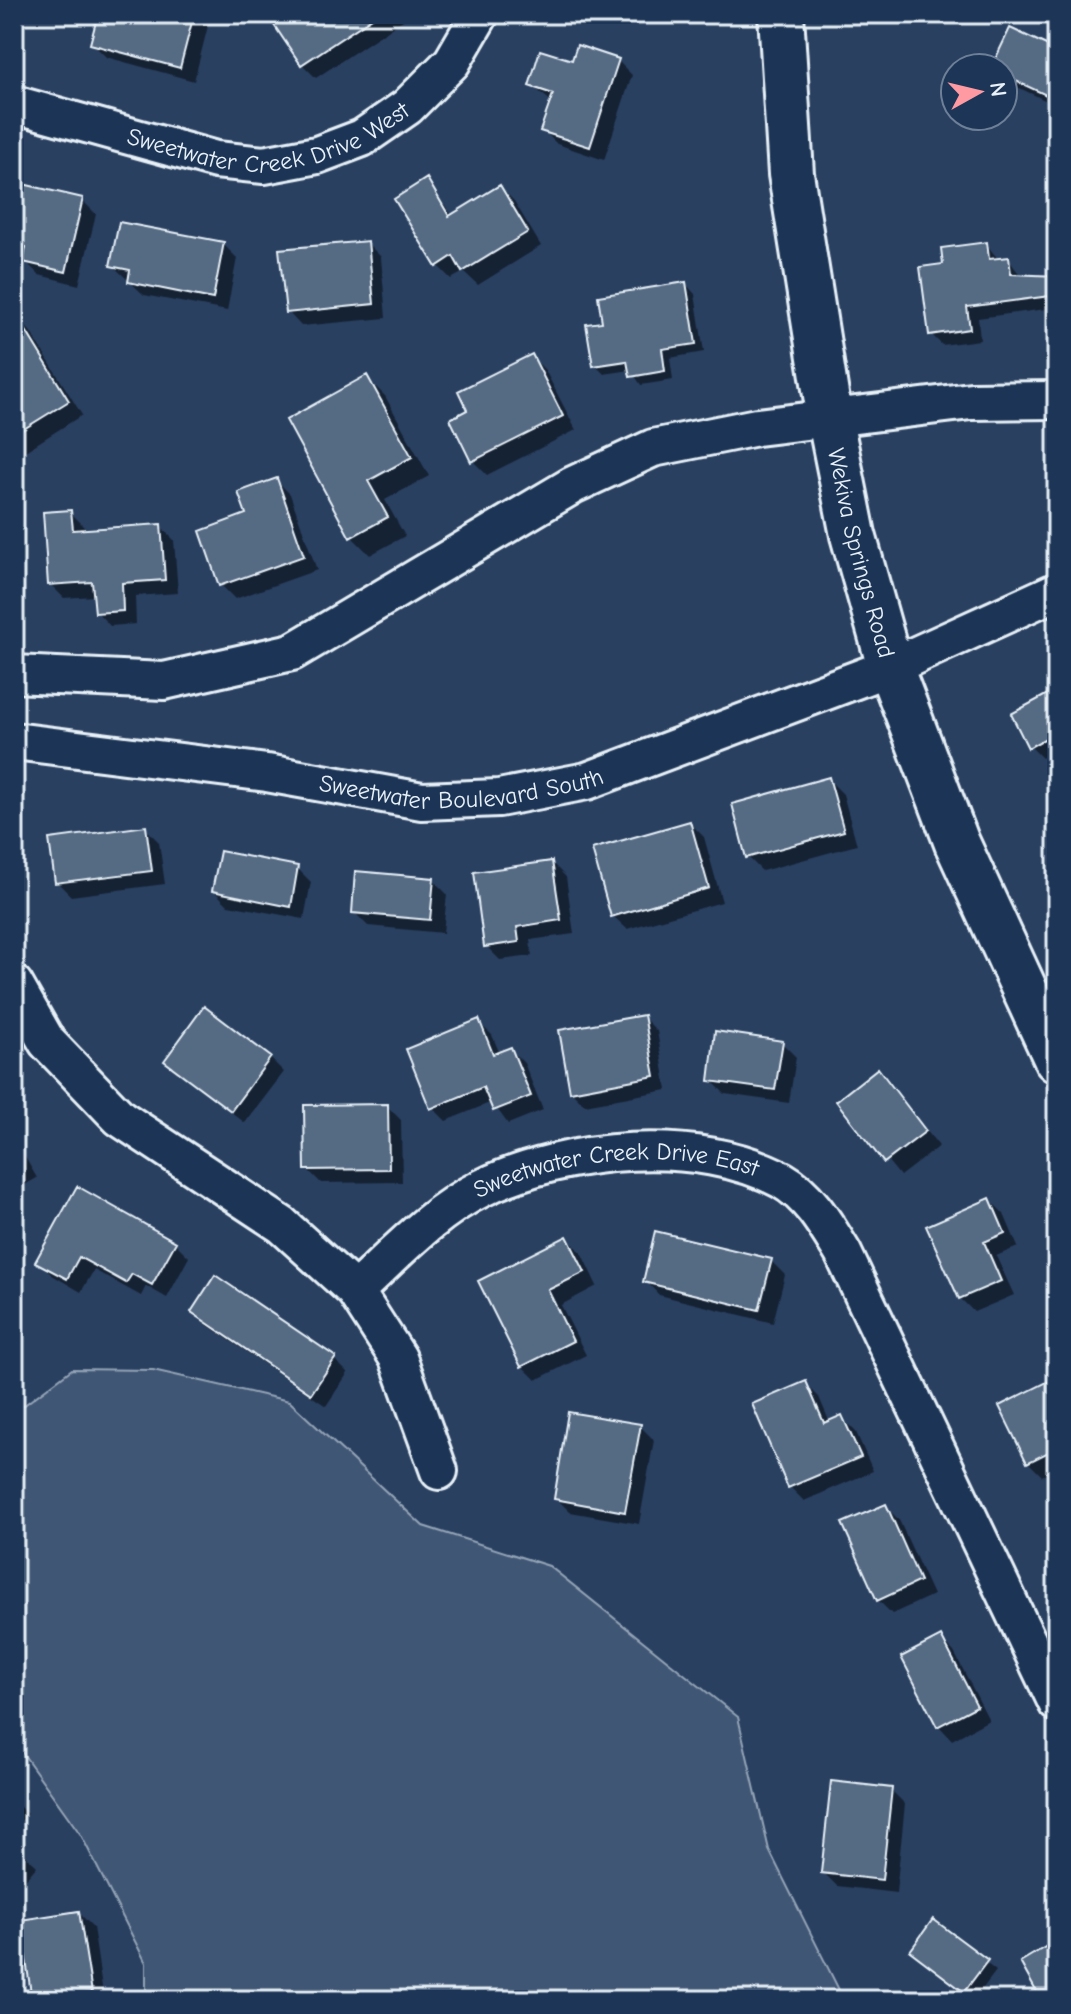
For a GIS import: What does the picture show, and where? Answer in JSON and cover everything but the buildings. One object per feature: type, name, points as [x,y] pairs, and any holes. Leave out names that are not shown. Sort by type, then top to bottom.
[{"type":"main road","name":"Wekiva Springs Road","points":[[781,14],[791,174],[830,420],[853,535],[890,667],[957,843],[1057,1060]]},
{"type":"street","name":"Sweetwater Creek Drive West","points":[[14,104],[216,160],[264,165],[317,155],[362,138],[407,107],[452,62],[480,14]]},
{"type":"street","points":[[14,674],[164,681],[292,652],[573,485],[653,448],[757,427],[971,401],[1057,400]]},
{"type":"street","name":"Sweetwater Boulevard South","points":[[14,741],[267,773],[422,801],[499,798],[587,781],[890,667],[1057,591]]},
{"type":"street","points":[[14,984],[47,1042],[120,1118],[282,1225],[355,1291],[398,1358],[439,1471]]},
{"type":"street","name":"Sweetwater Creek Drive East","points":[[355,1291],[422,1228],[481,1188],[557,1162],[641,1151],[702,1155],[717,1157],[783,1181],[817,1211],[843,1253],[1057,1703]]},
{"type":"shaded area","points":[[72,1369],[153,1370],[289,1401],[423,1526],[549,1566],[738,1717],[769,1850],[842,1996],[855,2000],[146,2000],[146,1963],[81,1835],[14,1741],[14,1413]]}]
